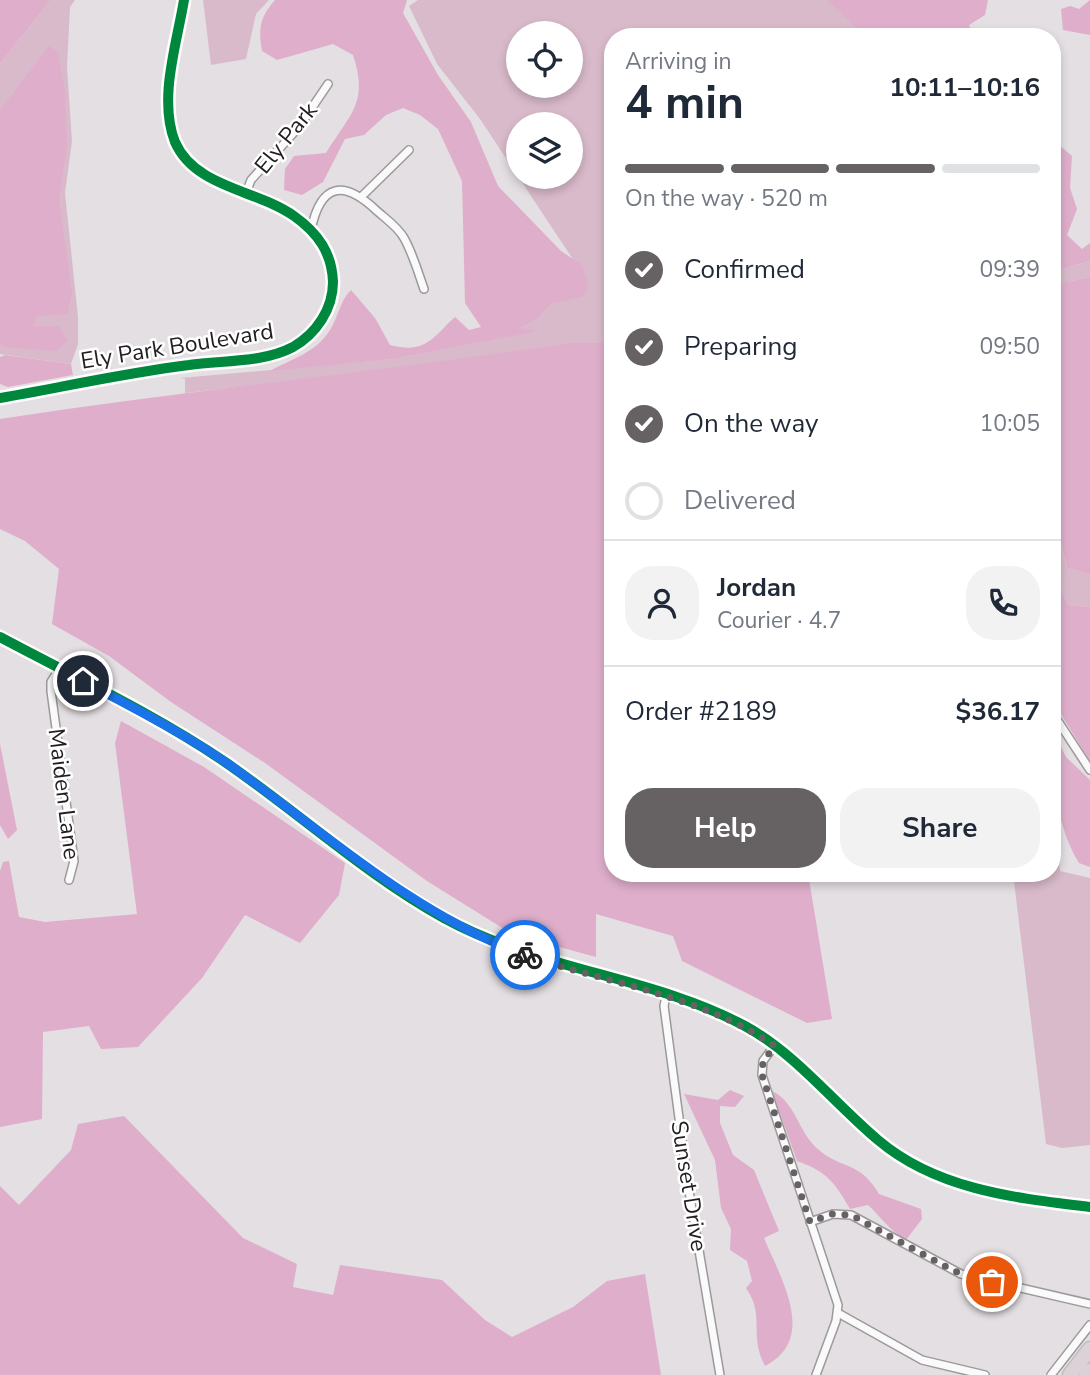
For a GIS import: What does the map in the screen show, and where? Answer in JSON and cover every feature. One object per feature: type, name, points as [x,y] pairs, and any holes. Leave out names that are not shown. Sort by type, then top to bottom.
[{"type":"highway","points":[[1070,1375],[1090,1349]]},
{"type":"street","name":"Ely Park Boulevard","points":[[0,398],[138,372],[266,356],[289,349],[308,337],[320,323],[332,289],[327,253],[311,230],[291,214],[200,171],[180,151],[170,126],[170,95],[184,0]]},
{"type":"street","name":"Ely Park","points":[[246,193],[251,180],[295,133],[328,85]]},
{"type":"street","points":[[362,197],[410,150]]},
{"type":"street","points":[[311,230],[319,205],[327,194],[338,189],[350,189],[404,237],[424,289]]},
{"type":"street","points":[[0,637],[194,741],[445,919],[492,943],[532,957],[666,996],[726,1017],[775,1046],[880,1142],[927,1171],[992,1192],[1090,1207]]},
{"type":"street","name":"Maiden Lane","points":[[60,668],[51,682],[51,691],[74,861],[69,880]]},
{"type":"street","points":[[1061,726],[1090,770]]},
{"type":"street","name":"Sunset Drive","points":[[666,996],[664,1006],[688,1185],[720,1375]]},
{"type":"street","points":[[775,1046],[763,1061],[762,1075],[838,1314],[816,1375]]},
{"type":"street","points":[[810,1222],[832,1214],[851,1215],[961,1274],[1090,1304]]},
{"type":"street","points":[[838,1314],[922,1360],[985,1375]]},
{"type":"street","points":[[1051,1375],[1090,1325]]},
{"type":"shaded area","points":[[0,0],[51,0],[0,64]]},
{"type":"shaded area","points":[[51,0],[75,0],[70,7],[67,67],[72,141],[65,193],[78,317],[78,344],[71,364],[0,354],[0,64]]},
{"type":"shaded area","points":[[203,0],[269,0],[256,14],[246,59],[211,65]]},
{"type":"shaded area","points":[[275,0],[407,0],[403,13],[438,75],[471,122],[498,186],[561,251],[582,265],[588,285],[584,296],[551,304],[538,319],[519,328],[539,331],[394,359],[270,371],[303,355],[324,338],[351,290],[375,318],[390,345],[412,348],[427,343],[455,317],[469,330],[481,327],[465,303],[462,181],[438,129],[420,115],[403,108],[386,115],[364,135],[345,139],[323,182],[302,195],[284,190],[285,169],[294,156],[326,153],[349,118],[358,97],[359,85],[353,55],[333,44],[277,60],[262,51],[261,23]]},
{"type":"shaded area","points":[[418,0],[839,0],[872,28],[604,28],[604,343],[569,343],[414,367],[185,393],[185,379],[181,378],[394,359],[536,331],[518,328],[538,319],[551,304],[575,297],[582,273],[526,189],[583,189],[583,112],[506,112],[506,158],[480,119],[437,64],[409,6]]},
{"type":"shaded area","points":[[827,0],[988,0],[985,15],[969,25],[970,28],[857,28]]},
{"type":"shaded area","points":[[1090,0],[1090,35],[1063,30],[1061,9],[1070,6],[1079,9]]},
{"type":"shaded area","points":[[49,46],[57,51],[65,90],[67,146],[59,200],[72,293],[67,314],[37,316],[33,326],[59,326],[68,340],[56,351],[4,347],[0,343],[0,110]]},
{"type":"shaded area","points":[[1061,147],[1072,156],[1070,188],[1077,209],[1067,235],[1082,249],[1090,243],[1090,261],[1061,269]]},
{"type":"shaded area","points":[[1090,261],[1090,277],[1061,283],[1061,269]]},
{"type":"shaded area","points":[[1090,277],[1090,575],[1067,568],[1061,544],[1061,283]]},
{"type":"shaded area","points":[[569,343],[604,343],[604,882],[809,882],[832,1019],[807,1023],[682,961],[673,936],[596,914],[596,957],[512,934],[427,881],[265,763],[171,702],[109,656],[52,624],[59,569],[25,541],[0,529],[0,419]]},
{"type":"shaded area","points":[[5,355],[71,364],[73,375],[8,387],[0,384],[0,357]]},
{"type":"shaded area","points":[[1061,544],[1067,568],[1090,575],[1090,607],[1068,605],[1061,591]]},
{"type":"shaded area","points":[[1061,591],[1068,605],[1090,607],[1090,762],[1061,714]]},
{"type":"shaded area","points":[[121,721],[204,767],[345,863],[339,895],[300,943],[245,915],[202,978],[138,1047],[101,1049],[89,1026],[43,1032],[42,1119],[0,1127],[0,871],[3,862],[9,861],[19,917],[45,922],[137,914],[115,743]]},
{"type":"shaded area","points":[[0,744],[17,830],[8,839],[0,825]]},
{"type":"shaded area","points":[[1061,747],[1066,757],[1090,780],[1090,867],[1079,863],[1061,818]]},
{"type":"shaded area","points":[[1061,871],[1090,878],[1090,1145],[1062,1148],[1046,1144],[1014,882],[1061,882]]},
{"type":"shaded area","points":[[730,1090],[744,1096],[735,1107],[720,1106],[720,1123],[733,1155],[754,1170],[779,1231],[764,1238],[791,1307],[790,1340],[781,1354],[765,1366],[758,1344],[755,1308],[746,1288],[752,1281],[747,1261],[730,1250],[731,1229],[721,1208],[715,1160],[684,1094],[718,1100]]},
{"type":"shaded area","points":[[772,1091],[787,1102],[806,1135],[819,1150],[857,1170],[872,1183],[879,1194],[921,1209],[922,1219],[906,1240],[868,1205],[850,1209],[829,1179],[816,1169],[797,1161]]},
{"type":"shaded area","points":[[124,1116],[243,1238],[297,1264],[293,1287],[333,1295],[340,1265],[442,1280],[485,1320],[512,1337],[573,1307],[607,1281],[645,1274],[661,1375],[0,1375],[0,1186],[19,1205],[71,1150],[78,1124]]},
{"type":"cycle path","points":[[0,398],[141,372],[269,356],[301,342],[322,320],[330,302],[333,282],[327,253],[317,237],[303,223],[279,207],[212,179],[197,169],[184,157],[175,142],[168,108],[170,71],[184,0]]},
{"type":"cycle path","points":[[0,637],[198,744],[252,781],[387,883],[444,918],[519,950],[672,995],[745,1026],[781,1050],[862,1126],[901,1157],[951,1181],[978,1189],[1090,1207]]},
{"type":"way so far","points":[[525,955],[695,1004],[748,1028],[775,1046],[763,1061],[762,1075],[810,1222],[832,1214],[851,1215],[954,1271],[992,1282]]},
{"type":"route","points":[[83,681],[194,741],[445,919],[492,943],[525,955]]}]
